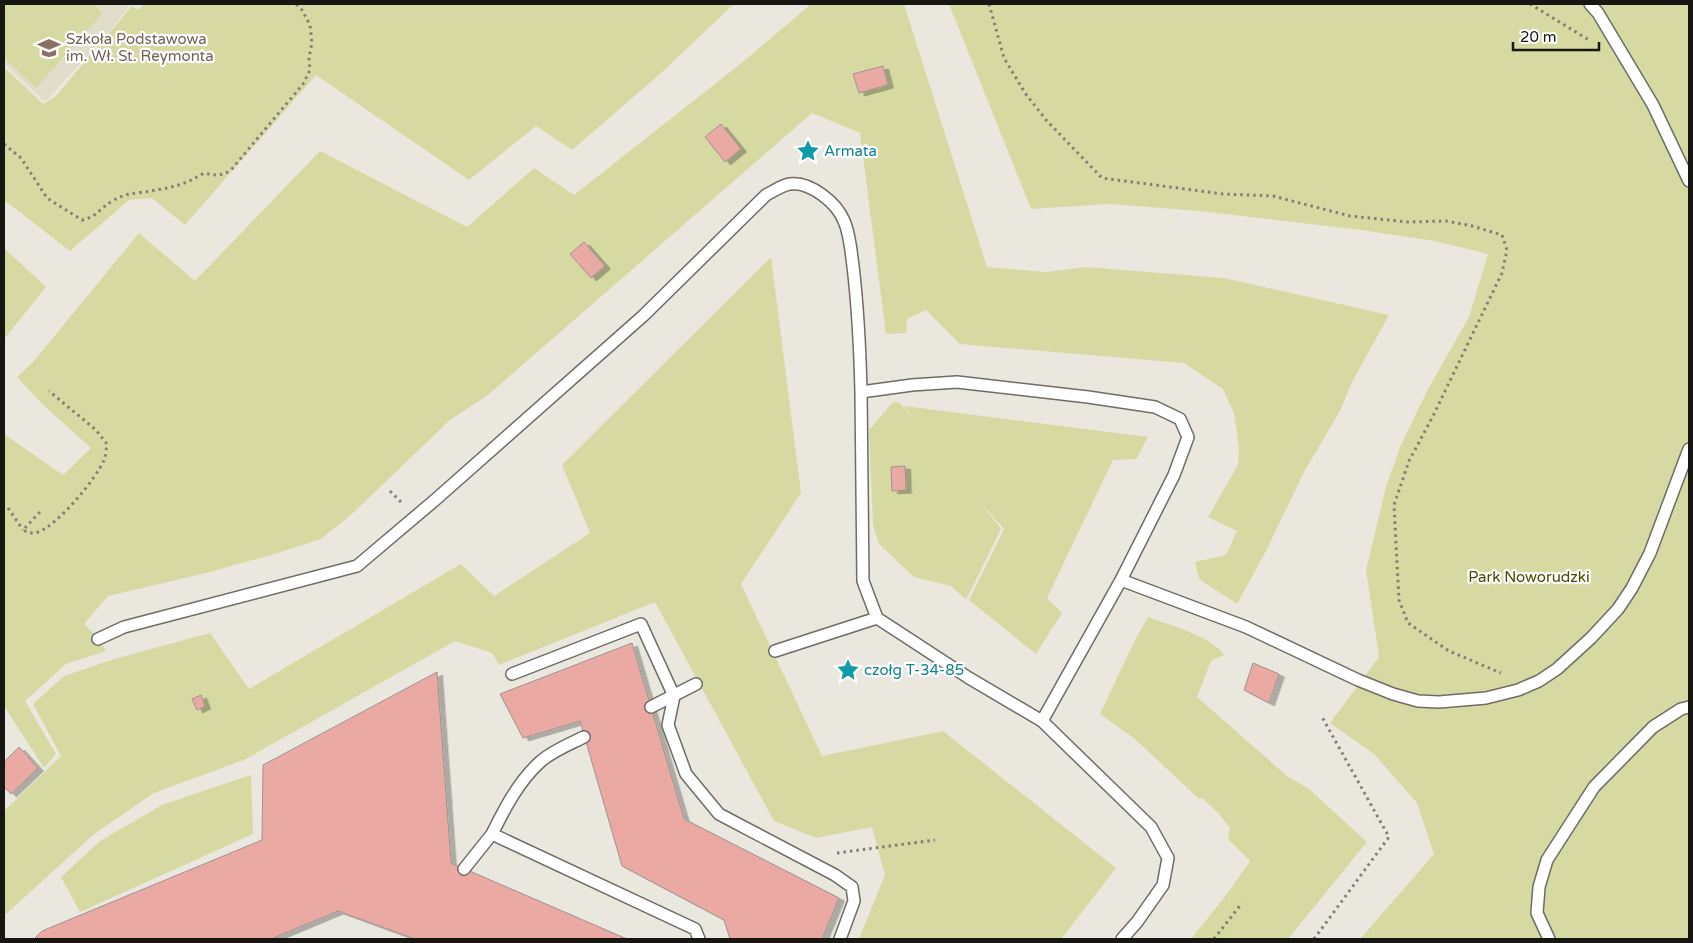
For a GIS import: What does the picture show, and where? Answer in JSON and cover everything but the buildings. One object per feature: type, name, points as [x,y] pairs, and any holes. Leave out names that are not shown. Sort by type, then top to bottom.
[{"type":"lane","points":[[1590,4],[1598,13],[1653,106],[1689,181]]},
{"type":"lane","points":[[1678,157],[1689,152]]},
{"type":"lane","points":[[98,639],[124,627],[357,566],[450,487],[643,316],[766,195],[789,184],[804,184],[833,204],[844,220],[850,249],[858,308],[864,581],[877,618],[969,678],[1042,721],[1151,827],[1168,858],[1163,884],[1137,922],[1122,939]]},
{"type":"lane","points":[[861,392],[912,385],[957,382],[1088,397],[1155,407],[1180,419],[1188,436],[1174,475],[1121,580],[1042,721]]},
{"type":"lane","points":[[1121,580],[1246,627],[1358,680],[1393,694],[1418,701],[1439,702],[1486,698],[1518,690],[1539,681],[1591,638],[1618,609],[1632,588],[1650,553],[1689,449]]},
{"type":"lane","points":[[775,651],[877,618]]},
{"type":"lane","points":[[512,674],[641,624],[674,696],[668,725],[686,774],[719,814],[835,875],[852,887],[854,901],[840,939]]},
{"type":"lane","points":[[651,707],[696,684]]},
{"type":"lane","points":[[1549,939],[1537,913],[1539,887],[1547,860],[1594,787],[1653,727],[1681,709],[1689,707]]},
{"type":"lane","points":[[464,869],[492,834],[519,785],[541,761],[584,736]]},
{"type":"lane","points":[[492,834],[695,929],[699,939]]},
{"type":"path","points":[[4,144],[21,158],[47,198],[82,220],[91,218],[114,200],[129,194],[186,184],[204,173],[213,176],[225,174],[231,170],[303,84],[310,70],[309,58],[312,43],[310,25],[302,10],[296,4]]},
{"type":"path","points":[[988,4],[1004,58],[1025,93],[1047,121],[1102,178],[1223,194],[1274,196],[1350,216],[1408,222],[1446,221],[1502,235],[1507,250],[1502,273],[1433,416],[1408,461],[1394,505],[1399,600],[1408,623],[1449,651],[1500,673],[1518,690]]},
{"type":"path","points":[[1530,4],[1601,48],[1620,49]]},
{"type":"path","points":[[8,508],[23,530],[31,533],[40,532],[55,522],[92,481],[104,459],[107,444],[96,430],[50,391]]},
{"type":"path","points":[[23,530],[40,512]]},
{"type":"path","points":[[1314,939],[1389,837],[1322,718]]},
{"type":"path","points":[[802,857],[935,840]]},
{"type":"path","points":[[1214,939],[1242,903]]},
{"type":"shaded area","name":"Szkoła Podstawowa im. Wł. St. Reymonta","points":[[4,4],[131,4],[108,33],[47,100],[43,100],[4,63]]},
{"type":"green space","name":"Szkoła Podstawowa im. Wł. St. Reymonta","points":[[4,4],[92,4],[103,13],[36,88],[4,58]]},
{"type":"green space","points":[[144,4],[734,4],[660,74],[572,150],[536,126],[469,180],[316,75],[185,225],[152,198],[129,200],[70,251],[4,200],[4,67],[43,104],[55,97],[132,6],[138,10]]},
{"type":"green space","points":[[811,4],[904,4],[987,267],[1047,272],[1085,267],[1224,278],[1389,315],[1352,382],[1340,411],[1304,472],[1266,551],[1237,604],[1199,579],[1195,562],[1226,555],[1237,531],[1208,517],[1238,465],[1239,447],[1234,413],[1223,389],[1184,363],[960,344],[926,310],[907,319],[906,333],[886,334],[860,133],[812,113],[488,395],[450,420],[352,514],[321,539],[206,573],[108,596],[84,624],[98,637],[106,651],[66,664],[25,701],[56,754],[44,768],[4,706],[4,434],[63,475],[91,448],[42,404],[17,377],[34,361],[139,233],[195,281],[320,151],[467,227],[534,168],[574,195],[744,61]]},
{"type":"green space","name":"Park Noworudzki","points":[[949,4],[1689,4],[1689,939],[1360,939],[1434,854],[1417,803],[1374,754],[1330,723],[1379,657],[1366,570],[1386,487],[1400,447],[1427,391],[1469,317],[1488,254],[1435,241],[1361,230],[1199,211],[1109,204],[1031,209]]},
{"type":"green space","points":[[4,248],[46,287],[4,339]]},
{"type":"green space","points":[[771,257],[801,493],[741,584],[822,756],[943,731],[1116,868],[1061,939],[859,939],[885,875],[872,827],[816,838],[774,821],[655,602],[499,665],[492,653],[455,641],[244,760],[154,793],[94,834],[4,916],[4,811],[61,756],[33,704],[64,676],[114,659],[210,633],[249,689],[461,564],[494,596],[590,533],[562,465]]},
{"type":"green space","points":[[893,402],[900,403],[916,422],[904,406],[1148,437],[1136,459],[1113,460],[1047,598],[1062,613],[1036,654],[969,600],[1004,529],[980,502],[1001,529],[966,600],[951,586],[914,577],[879,544],[873,525],[869,430]]},
{"type":"green space","points":[[1148,617],[1190,632],[1219,649],[1224,655],[1211,661],[1197,697],[1287,776],[1309,789],[1367,842],[1288,939],[1191,939],[1227,894],[1250,861],[1228,839],[1230,828],[1218,813],[1202,798],[1199,799],[1135,739],[1100,714]]},
{"type":"green space","points":[[251,775],[253,834],[80,912],[61,877],[100,841],[162,805]]},
{"type":"place","name":"Szkoła Podstawowa im. Wł. St. Reymonta","points":[[49,48]]},
{"type":"place","name":"Armata","points":[[808,151]]},
{"type":"place","name":"czołg T-34-85","points":[[848,670]]}]
